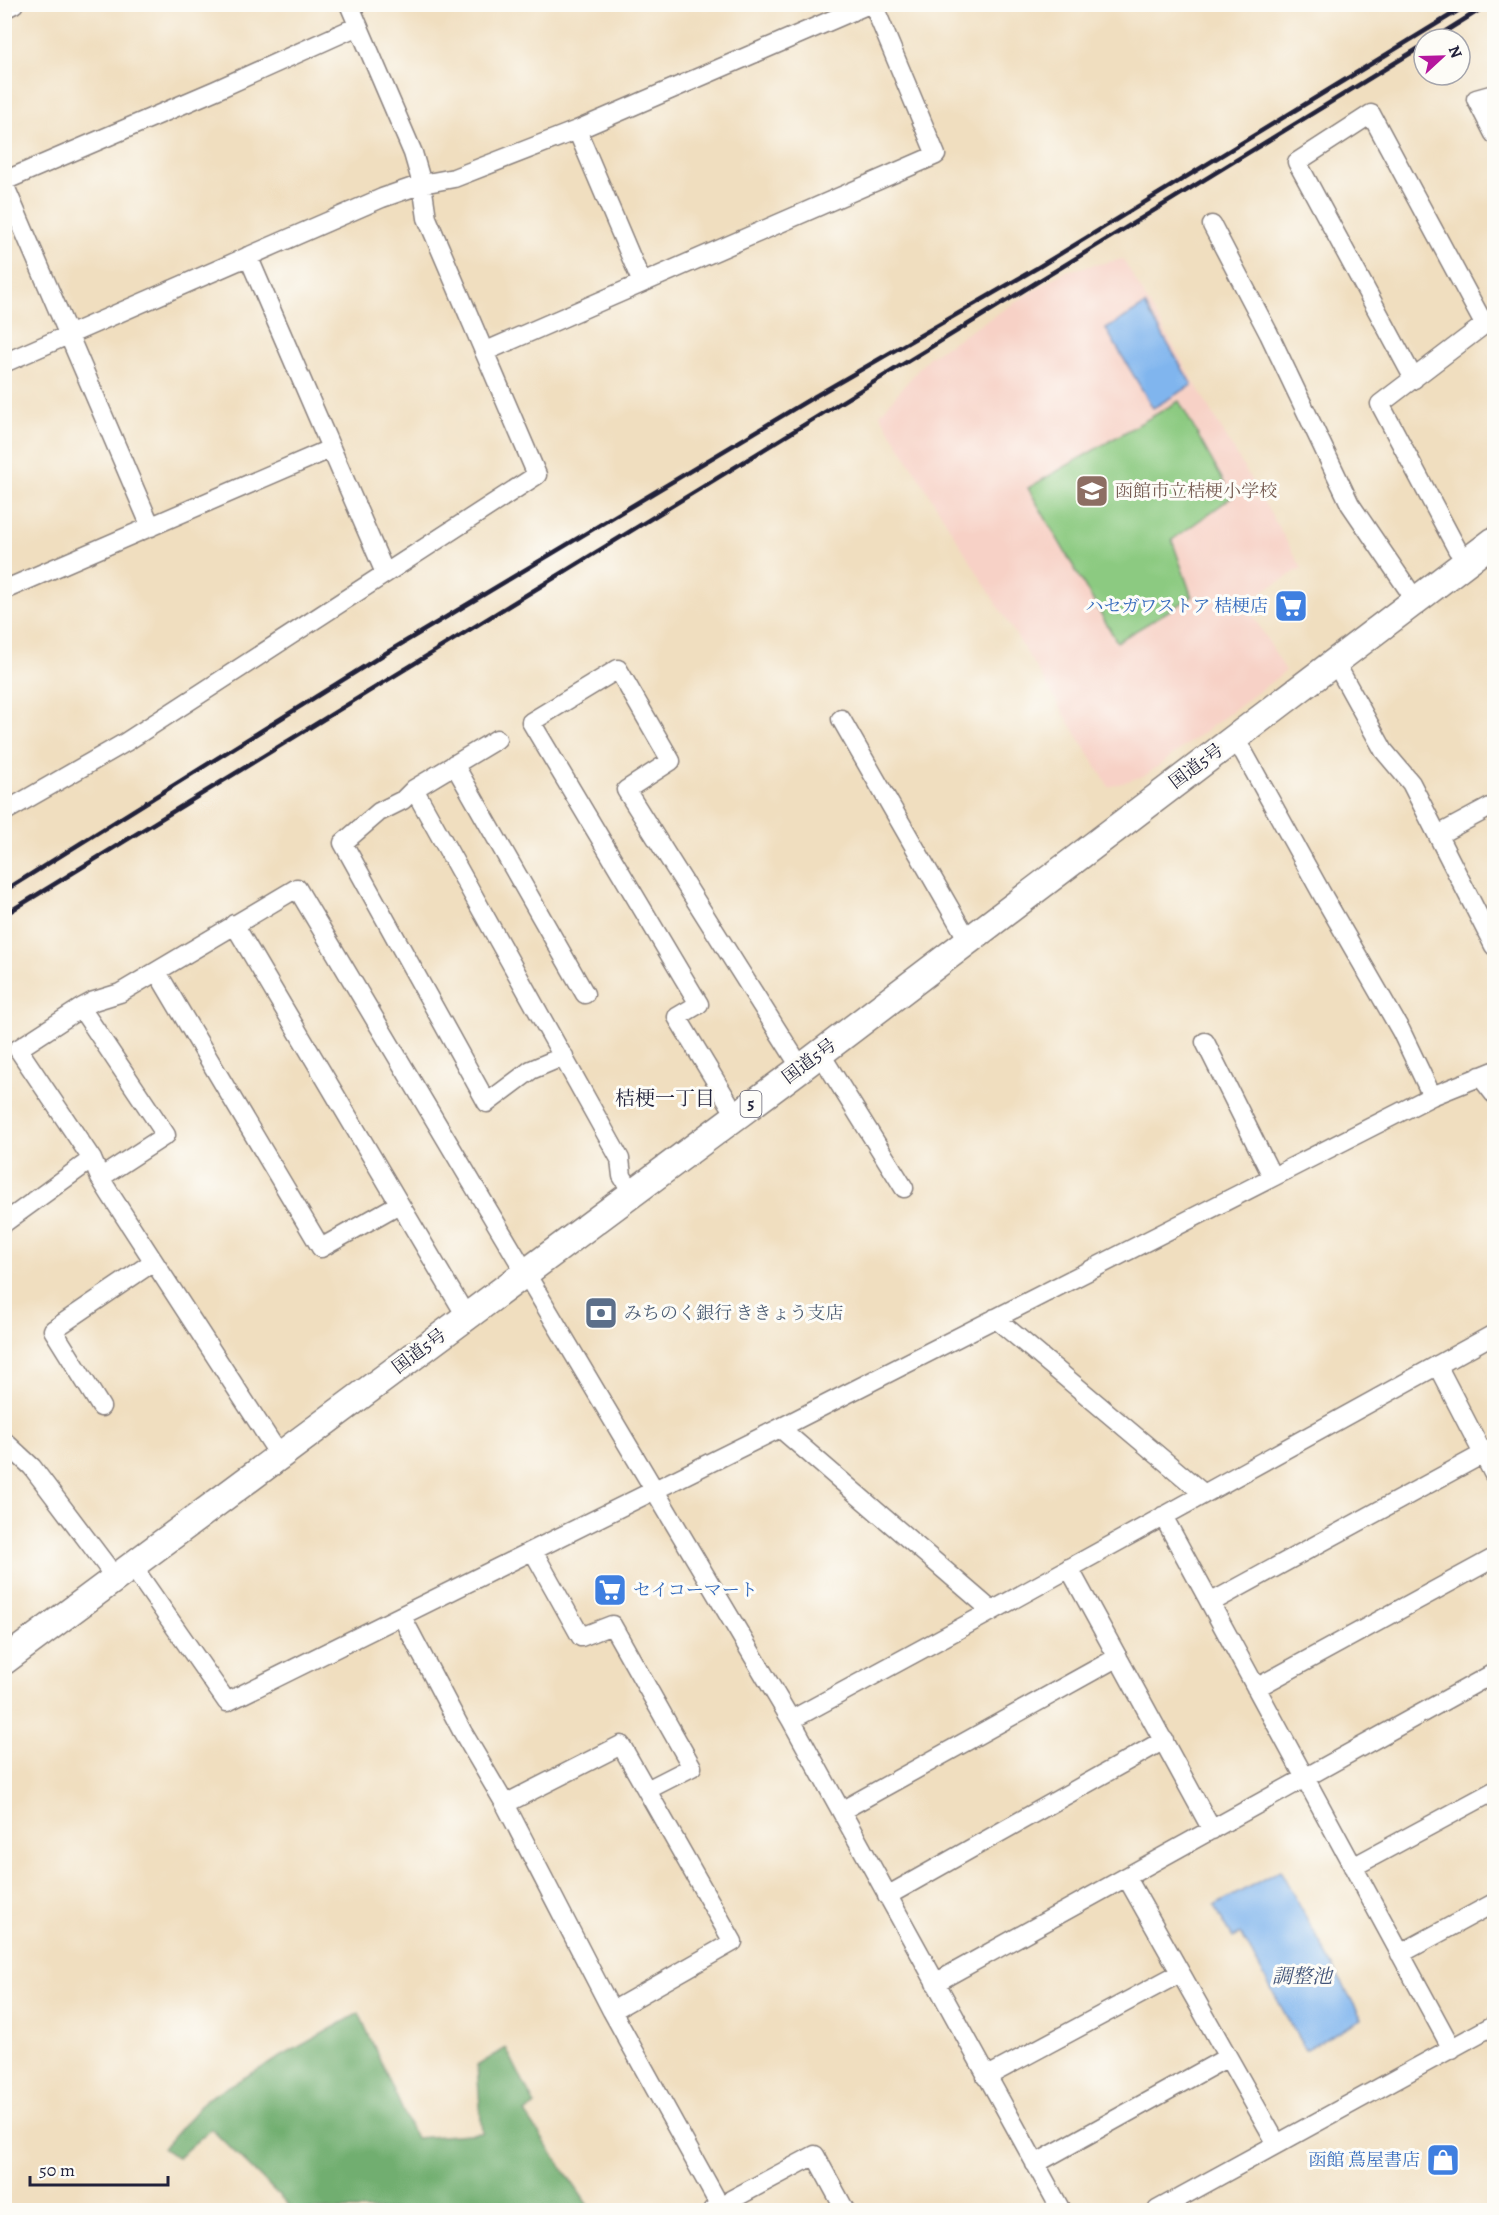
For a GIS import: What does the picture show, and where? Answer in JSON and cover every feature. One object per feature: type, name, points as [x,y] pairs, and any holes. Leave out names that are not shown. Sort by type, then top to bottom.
[{"type":"highway","name":"国道5号","points":[[4,1661],[810,1060],[1494,541]]},
{"type":"street","points":[[4,9],[14,4]]},
{"type":"street","points":[[4,812],[126,742],[537,475],[427,218],[422,184],[413,153],[349,4]]},
{"type":"street","points":[[4,363],[382,198],[422,184],[454,178],[577,130],[871,4],[936,155],[484,352]]},
{"type":"street","points":[[151,527],[4,182],[358,26]]},
{"type":"street","points":[[1494,94],[1476,99],[1494,134]]},
{"type":"street","points":[[1414,379],[1297,162],[1371,114],[1489,320],[1414,379],[1380,404],[1457,549],[1467,562]]},
{"type":"street","points":[[577,130],[642,283]]},
{"type":"street","points":[[1212,225],[1269,334],[1350,504],[1416,601]]},
{"type":"street","points":[[248,256],[330,449],[386,573]]},
{"type":"street","points":[[4,590],[330,449]]},
{"type":"street","points":[[1335,662],[1384,751],[1411,783],[1494,946]]},
{"type":"street","points":[[736,1115],[677,1017],[699,1004],[531,722],[618,669],[671,761],[626,790],[810,1060],[904,1188]]},
{"type":"street","points":[[841,719],[968,940]]},
{"type":"street","points":[[496,739],[414,789],[403,800],[379,812],[343,843],[487,1103],[531,1071],[564,1056]]},
{"type":"street","points":[[1233,739],[1244,753],[1401,1031],[1432,1096]]},
{"type":"street","points":[[454,764],[585,994]]},
{"type":"street","points":[[414,789],[620,1159],[622,1176],[632,1192]]},
{"type":"street","points":[[1438,835],[1494,805]]},
{"type":"street","points":[[280,1456],[153,1262],[100,1178],[92,1159],[18,1049],[81,1008],[94,1001],[120,993],[297,888],[791,1720],[1061,2211]]},
{"type":"street","points":[[234,924],[466,1316]]},
{"type":"street","points":[[157,972],[321,1248],[399,1203]]},
{"type":"street","points":[[81,1008],[166,1135],[100,1178]]},
{"type":"street","points":[[1205,1042],[1272,1176]]},
{"type":"street","points":[[4,1441],[32,1467],[106,1565],[123,1573],[227,1702],[780,1428],[1432,1096],[1487,1073],[1494,1094]]},
{"type":"street","points":[[4,1223],[92,1159]]},
{"type":"street","points":[[101,1407],[53,1330],[153,1262]]},
{"type":"street","points":[[995,1318],[1204,1494]]},
{"type":"street","points":[[791,1720],[1494,1334]]},
{"type":"street","points":[[1437,1365],[1489,1451],[1494,1475]]},
{"type":"street","points":[[780,1428],[992,1611]]},
{"type":"street","points":[[1210,1603],[1489,1451]]},
{"type":"street","points":[[1163,1516],[1452,2049]]},
{"type":"street","points":[[533,1551],[581,1637],[612,1625],[692,1767],[647,1790]]},
{"type":"street","points":[[1256,1688],[1494,1558]]},
{"type":"street","points":[[1069,1568],[1212,1830]]},
{"type":"street","points":[[402,1617],[462,1731],[505,1804],[716,2208],[741,2204],[815,2155],[845,2211]]},
{"type":"street","points":[[841,1810],[1118,1657]]},
{"type":"street","points":[[934,1983],[1494,1673]]},
{"type":"street","points":[[887,1896],[1164,1740]]},
{"type":"street","points":[[505,1804],[621,1745],[733,1942],[612,2011]]},
{"type":"street","points":[[1353,1867],[1494,1791]]},
{"type":"street","points":[[1127,1878],[1277,2144]]},
{"type":"street","points":[[1400,1954],[1494,1903]]},
{"type":"street","points":[[986,2076],[1180,1972]]},
{"type":"street","points":[[1157,2211],[1494,2025]]},
{"type":"street","points":[[1035,2164],[1228,2057]]},
{"type":"shaded area","name":"函館市立桔梗小学校","points":[[1123,259],[1302,568],[1245,602],[1286,671],[1146,775],[1109,787],[880,414],[929,357],[1065,271]]},
{"type":"green space","points":[[1179,401],[1232,497],[1172,540],[1192,597],[1117,642],[1028,488]]},
{"type":"green space","points":[[359,2013],[415,2138],[482,2133],[477,2066],[506,2048],[535,2105],[525,2113],[591,2210],[294,2210],[211,2129],[177,2158],[163,2148],[206,2099]]},
{"type":"water","points":[[1145,305],[1192,385],[1153,408],[1106,329]]},
{"type":"water","name":"調整池","points":[[1280,1870],[1362,2019],[1305,2050],[1241,1934],[1233,1938],[1214,1906]]},
{"type":"railway","points":[[4,891],[386,653],[812,398],[1037,268],[1469,4]]},
{"type":"railway","points":[[1452,27],[1489,4]]},
{"type":"railway","points":[[4,915],[1412,52]]},
{"type":"place","name":"函館市立桔梗小学校","points":[[1092,491]]},
{"type":"place","name":"ハセガワストア 桔梗店","points":[[1291,606]]},
{"type":"place","name":"みちのく銀行 ききょう支店","points":[[601,1313]]},
{"type":"place","name":"セイコーマート","points":[[610,1590]]},
{"type":"place","name":"函館 蔦屋書店","points":[[1443,2160]]},
{"type":"district","name":"桔梗一丁目","points":[[665,1098]]}]
